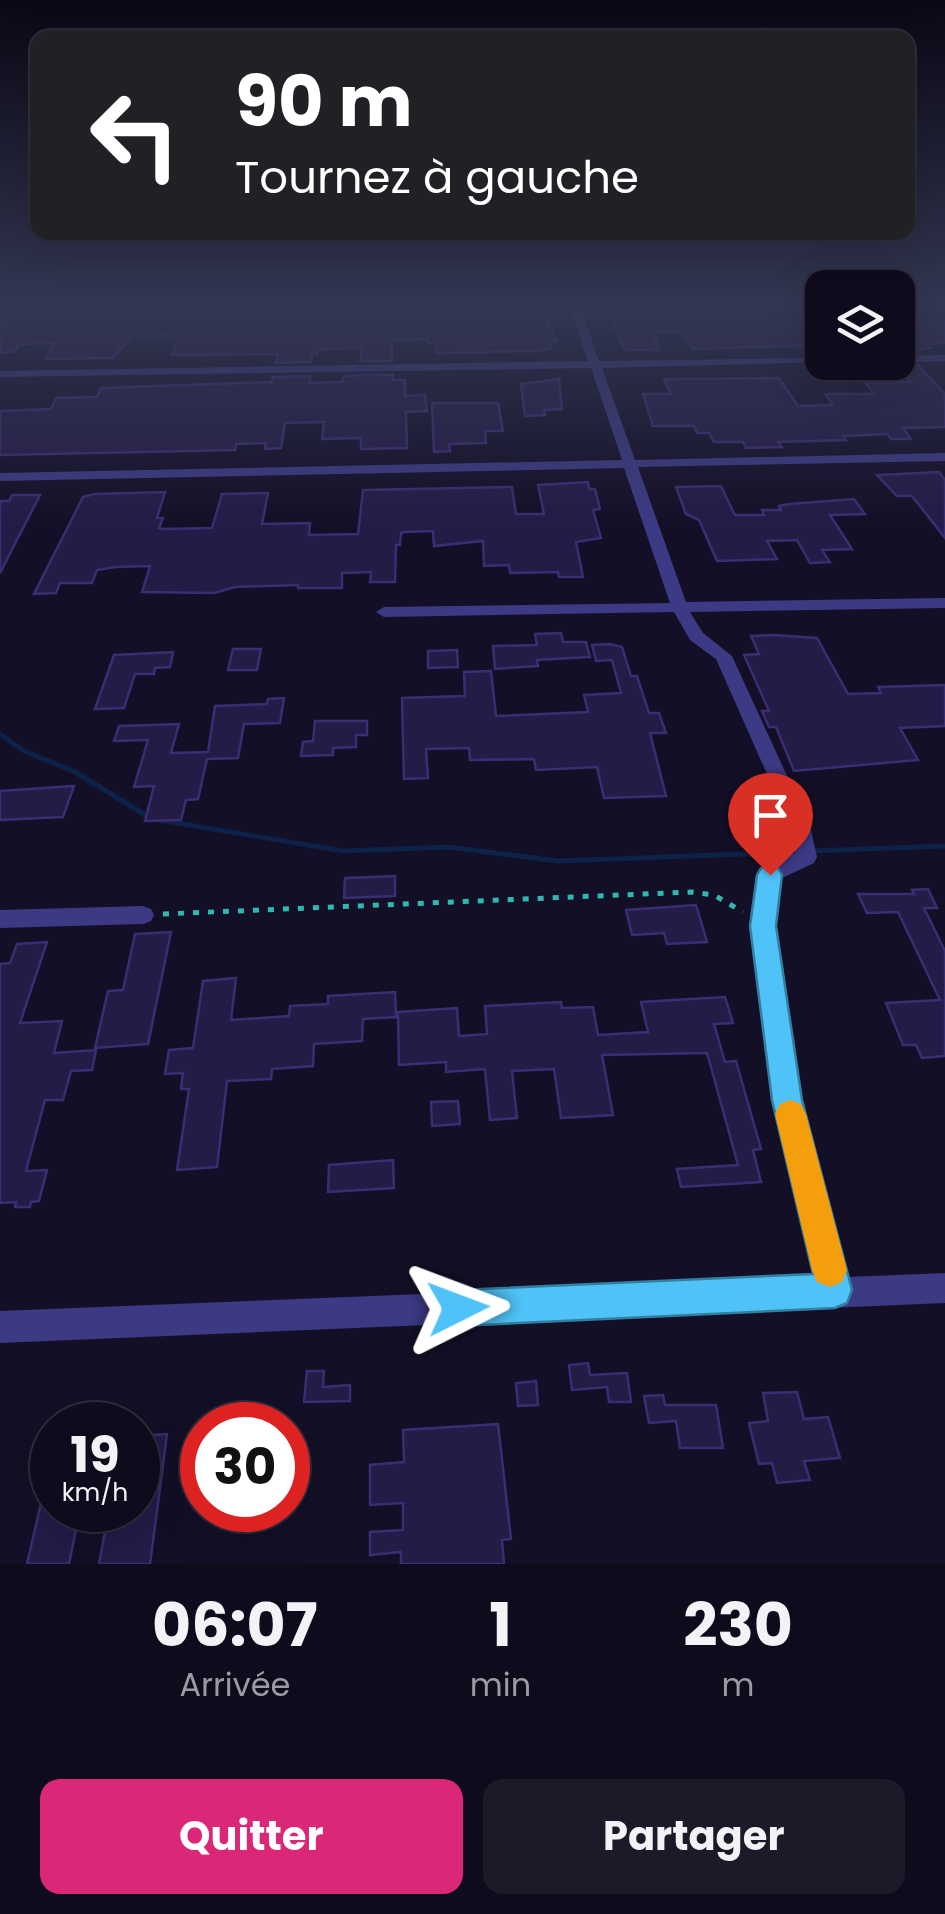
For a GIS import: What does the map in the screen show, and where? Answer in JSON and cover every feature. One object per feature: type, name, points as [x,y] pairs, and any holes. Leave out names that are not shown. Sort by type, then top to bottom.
[{"type":"street","points":[[598,380],[680,608],[696,636],[724,656],[800,826],[806,857],[770,875],[763,926],[787,1100],[835,1290]]},
{"type":"street","points":[[0,477],[945,457]]},
{"type":"street","points":[[384,612],[945,604]]},
{"type":"street","points":[[0,918],[142,915]]},
{"type":"street","points":[[0,1326],[945,1288]]},
{"type":"path","points":[[142,915],[691,892],[714,895],[763,926]]},
{"type":"building","points":[[272,380],[405,380],[405,396],[425,395],[427,411],[406,412],[407,448],[361,449],[361,438],[322,439],[324,422],[285,423],[281,448],[265,449],[266,443],[236,444],[235,450],[0,455],[0,411],[51,409],[56,398],[97,397],[101,388]]},
{"type":"building","points":[[559,380],[562,409],[525,416],[521,384]]},
{"type":"building","points":[[664,380],[780,380],[798,406],[833,405],[825,394],[874,394],[865,382],[932,380],[945,394],[945,427],[903,428],[911,439],[891,439],[887,434],[843,436],[846,440],[778,442],[782,447],[746,448],[743,442],[714,442],[709,433],[697,433],[694,426],[653,426],[643,394],[671,394]]},
{"type":"building","points":[[432,403],[498,403],[503,431],[485,431],[486,443],[449,444],[450,451],[434,452]]},
{"type":"building","points":[[939,472],[945,480],[945,538],[912,496],[897,496],[877,475]]},
{"type":"building","points":[[588,482],[589,489],[595,489],[600,509],[593,510],[601,538],[576,542],[583,577],[559,577],[558,572],[510,573],[509,565],[484,566],[483,541],[434,546],[433,531],[401,533],[400,545],[396,545],[395,582],[370,582],[371,572],[342,573],[342,588],[298,585],[235,587],[214,593],[142,592],[150,566],[116,567],[97,570],[92,583],[60,583],[56,593],[34,594],[83,497],[94,494],[165,492],[157,518],[163,518],[159,528],[162,529],[212,528],[222,494],[268,493],[262,524],[310,523],[309,535],[358,534],[363,490],[512,487],[516,514],[544,514],[538,485]]},
{"type":"building","points":[[721,486],[735,515],[764,515],[762,510],[781,510],[779,506],[789,504],[854,499],[865,514],[830,515],[852,549],[822,550],[830,562],[810,563],[797,540],[767,541],[777,559],[717,561],[699,520],[686,514],[676,487]]},
{"type":"building","points":[[12,495],[40,495],[0,573],[0,501],[9,501]]},
{"type":"building","points":[[561,633],[563,642],[586,642],[590,657],[537,660],[538,666],[495,669],[493,646],[537,645],[535,634]]},
{"type":"building","points":[[751,636],[817,638],[848,694],[881,693],[878,687],[945,685],[945,726],[900,728],[918,760],[794,771],[776,727],[769,727],[762,711],[769,711],[744,655],[759,654]]},
{"type":"building","points":[[592,645],[622,647],[649,713],[659,713],[666,733],[650,733],[666,796],[604,798],[597,767],[536,770],[534,759],[470,760],[469,748],[426,749],[428,778],[404,779],[402,698],[465,696],[464,672],[491,671],[496,716],[588,712],[584,695],[621,693],[612,660],[596,661]]},
{"type":"building","points":[[233,649],[261,649],[257,670],[228,670]]},
{"type":"building","points":[[457,650],[458,667],[428,668],[428,651]]},
{"type":"building","points":[[173,652],[170,667],[155,668],[154,674],[135,674],[124,708],[95,709],[114,655]]},
{"type":"building","points":[[284,698],[280,723],[244,724],[238,758],[207,759],[198,799],[186,800],[181,820],[145,821],[154,786],[134,787],[148,740],[114,741],[119,726],[179,724],[171,753],[208,752],[215,706],[267,704],[268,699]]},
{"type":"building","points":[[315,721],[367,721],[367,735],[356,735],[356,747],[333,748],[333,755],[301,756],[303,742],[313,741]]},
{"type":"building","points":[[74,786],[63,817],[0,820],[0,791]]},
{"type":"building","points":[[395,876],[395,896],[344,898],[345,878]]},
{"type":"building","points":[[928,889],[937,908],[924,908],[945,951],[945,1056],[922,1058],[916,1045],[903,1045],[886,1003],[940,1000],[898,912],[867,913],[858,894],[914,894],[912,890]]},
{"type":"building","points":[[696,905],[707,942],[667,944],[664,933],[632,935],[626,910]]},
{"type":"building","points":[[171,932],[148,1044],[95,1048],[108,991],[123,990],[135,934]]},
{"type":"building","points":[[47,942],[20,1023],[62,1021],[54,1053],[96,1050],[92,1070],[71,1071],[63,1100],[45,1100],[26,1171],[47,1170],[39,1201],[31,1202],[30,1207],[15,1207],[16,1202],[0,1203],[0,964],[10,963],[17,944]]},
{"type":"building","points":[[236,978],[231,1020],[289,1016],[290,1006],[328,1004],[328,996],[395,992],[396,1017],[363,1019],[362,1041],[314,1044],[313,1066],[272,1069],[271,1079],[227,1081],[217,1167],[177,1170],[189,1089],[181,1089],[183,1073],[165,1074],[169,1050],[193,1048],[203,981]]},
{"type":"building","points":[[725,997],[733,1023],[714,1024],[725,1062],[736,1061],[761,1149],[753,1150],[761,1182],[681,1187],[677,1169],[738,1165],[707,1053],[602,1055],[613,1115],[561,1118],[554,1069],[512,1071],[517,1118],[490,1120],[485,1069],[446,1072],[446,1062],[399,1065],[398,1012],[457,1008],[459,1036],[487,1034],[485,1006],[561,1002],[562,1008],[593,1007],[598,1035],[648,1032],[641,1002]]},
{"type":"building","points":[[458,1101],[460,1124],[432,1126],[431,1102]]},
{"type":"building","points":[[393,1160],[394,1188],[328,1192],[329,1165]]},
{"type":"building","points":[[588,1363],[590,1375],[627,1373],[631,1402],[609,1402],[607,1387],[572,1390],[569,1365]]},
{"type":"building","points":[[307,1371],[324,1371],[323,1387],[350,1385],[350,1401],[304,1402]]},
{"type":"building","points":[[536,1381],[538,1405],[518,1406],[516,1383]]},
{"type":"building","points":[[797,1392],[804,1419],[828,1417],[840,1458],[804,1461],[810,1480],[777,1483],[772,1463],[759,1464],[749,1423],[768,1421],[763,1393]]},
{"type":"building","points":[[663,1395],[665,1405],[716,1405],[723,1448],[680,1448],[676,1421],[649,1423],[644,1396]]},
{"type":"building","points":[[498,1424],[511,1539],[502,1540],[504,1564],[401,1564],[401,1552],[370,1555],[370,1532],[403,1530],[403,1503],[370,1505],[370,1465],[404,1462],[403,1430]]},
{"type":"building","points":[[160,1434],[167,1434],[160,1488]]},
{"type":"building","points":[[34,1532],[76,1532],[69,1564],[27,1564]]},
{"type":"building","points":[[105,1532],[154,1532],[150,1564],[99,1564]]},
{"type":"waterway","points":[[0,734],[24,751],[75,772],[149,817]]},
{"type":"waterway","points":[[160,820],[343,851],[448,847],[558,861],[800,852]]},
{"type":"waterway","points":[[811,851],[945,846]]},
{"type":"slow traffic","points":[[790,1114],[830,1270]]},
{"type":"route","points":[[458,1308],[835,1290],[787,1100],[763,926],[764,896],[770,875]]}]
